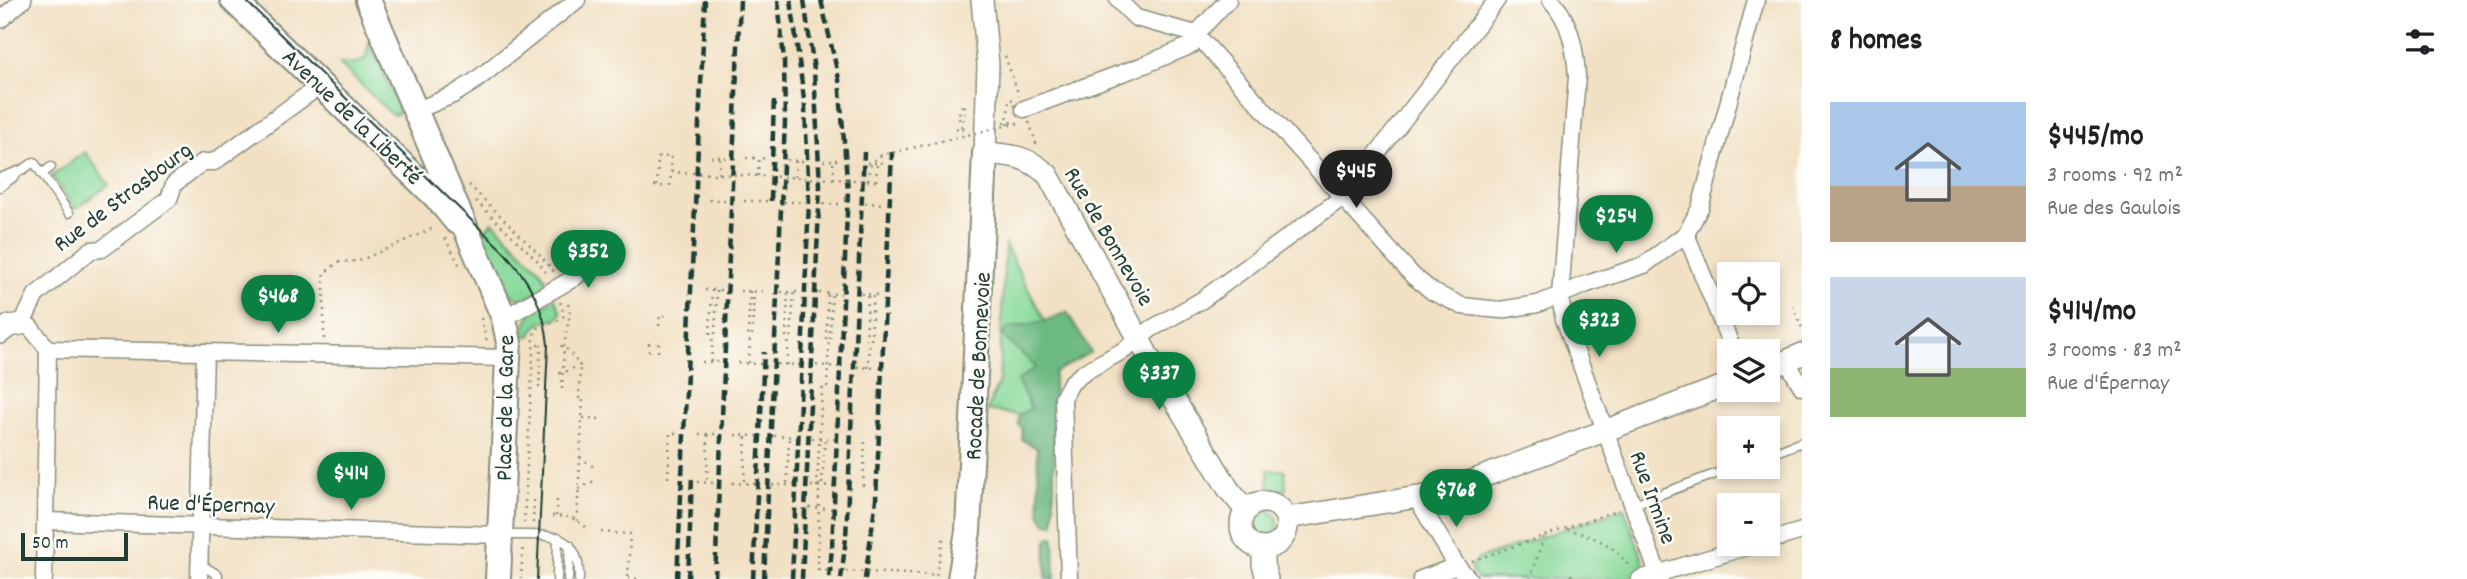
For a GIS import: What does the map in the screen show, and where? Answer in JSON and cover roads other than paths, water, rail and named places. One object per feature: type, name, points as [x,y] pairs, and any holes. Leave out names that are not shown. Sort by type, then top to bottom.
[{"type":"main road","name":"Avenue de la Liberté","points":[[233,0],[437,198],[456,236]]},
{"type":"main road","points":[[368,0],[452,192],[456,236]]},
{"type":"main road","points":[[982,0],[988,65],[985,153]]},
{"type":"main road","name":"Rue de Bonnevoie","points":[[985,153],[1022,158],[1048,175],[1138,339],[1229,490],[1246,510]]},
{"type":"main road","name":"Rocade de Bonnevoie","points":[[960,579],[969,518],[985,153]]},
{"type":"main road","name":"Place de la Gare","points":[[456,236],[504,318],[509,343],[498,579]]},
{"type":"main road","points":[[0,333],[9,326],[22,324]]},
{"type":"main road","points":[[1287,518],[1437,494],[1717,388]]},
{"type":"main road","points":[[1269,502],[1280,508],[1287,518],[1288,527],[1280,543],[1263,549],[1253,546],[1245,539],[1241,529],[1241,519],[1246,510],[1257,503],[1269,502]]},
{"type":"main road","points":[[1263,549],[1263,564],[1268,579]]},
{"type":"street","points":[[0,20],[23,0]]},
{"type":"street","points":[[415,111],[453,95],[475,81],[577,0]]},
{"type":"street","points":[[1118,0],[1136,18],[1198,36],[1413,276],[1433,292],[1462,306],[1500,310],[1538,304],[1644,265],[1686,234],[1700,208],[1756,0]]},
{"type":"street","points":[[1019,114],[1192,45],[1228,0]]},
{"type":"street","points":[[1069,579],[1063,398],[1071,383],[1086,371],[1126,349],[1151,329],[1202,300],[1343,197],[1497,0]]},
{"type":"street","name":"Rue Irmine","points":[[1551,0],[1570,30],[1577,76],[1560,297],[1564,319],[1634,504],[1658,576]]},
{"type":"street","name":"Rue de Strasbourg","points":[[22,324],[36,295],[91,250],[92,245],[102,249],[169,199],[174,184],[203,162],[214,162],[321,85]]},
{"type":"street","points":[[1686,234],[1729,339]]},
{"type":"street","name":"Place de la Gare","points":[[504,318],[575,278],[589,265]]},
{"type":"street","points":[[22,324],[30,327],[48,349],[44,579]]},
{"type":"street","points":[[48,349],[508,358]]},
{"type":"street","points":[[200,572],[205,352]]},
{"type":"street","points":[[1786,362],[1802,387]]},
{"type":"street","points":[[1417,499],[1457,566],[1469,579]]},
{"type":"street","name":"Rue d'Épernay","points":[[46,521],[122,530],[201,526],[500,535]]},
{"type":"street","points":[[1780,537],[1802,531]]},
{"type":"street","points":[[1637,575],[1658,576],[1719,556]]},
{"type":"street","points":[[1421,579],[1457,566]]},
{"type":"lane","points":[[0,187],[34,162],[69,213]]},
{"type":"lane","points":[[42,174],[51,167]]},
{"type":"lane","points":[[0,178],[24,169]]},
{"type":"lane","points":[[1780,450],[1802,442]]},
{"type":"lane","points":[[1634,504],[1717,473]]},
{"type":"lane","points":[[500,535],[558,537],[570,545],[578,561],[579,579]]},
{"type":"lane","points":[[557,579],[558,537]]},
{"type":"lane","points":[[568,579],[570,545]]},
{"type":"lane","points":[[200,572],[218,575],[217,579]]},
{"type":"tram line","points":[[245,0],[504,252],[534,295],[543,319],[548,345],[537,579]]},
{"type":"railway","points":[[677,579],[705,0]]},
{"type":"railway","points":[[715,579],[740,0]]},
{"type":"railway","points":[[764,579],[785,122],[784,60],[778,0]]},
{"type":"railway","points":[[791,0],[805,107],[809,202],[792,579]]},
{"type":"railway","points":[[802,579],[820,186],[814,70],[804,0]]},
{"type":"railway","points":[[821,0],[839,79],[848,191],[829,579]]},
{"type":"railway","points":[[771,201],[774,96]]},
{"type":"railway","points":[[841,579],[846,538],[864,152]]},
{"type":"railway","points":[[865,579],[876,499],[892,152]]},
{"type":"railway","points":[[753,579],[764,352]]},
{"type":"railway","points":[[688,579],[692,476]]}]
